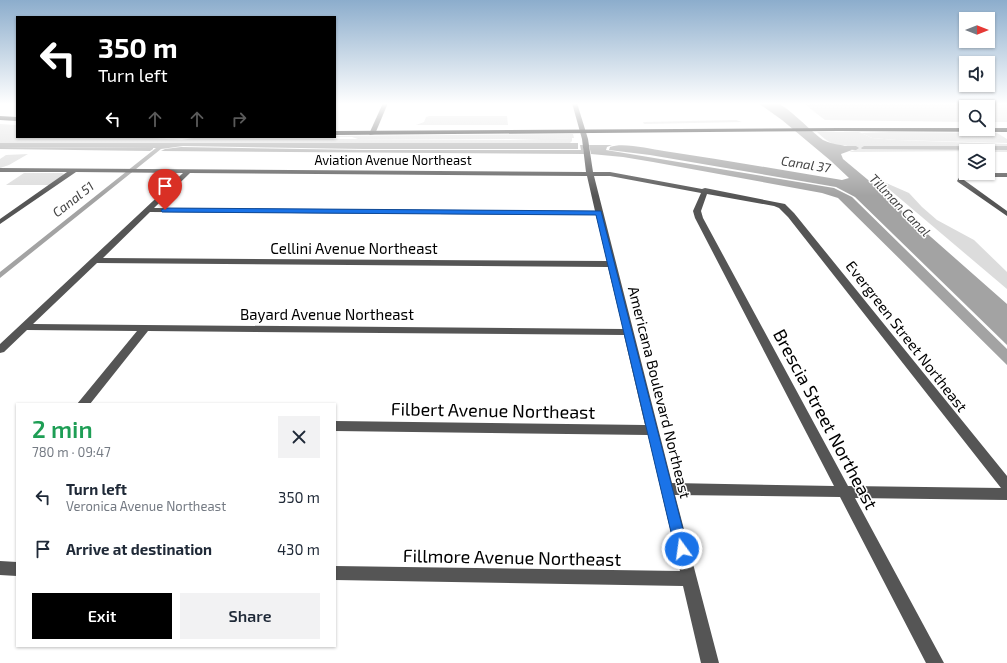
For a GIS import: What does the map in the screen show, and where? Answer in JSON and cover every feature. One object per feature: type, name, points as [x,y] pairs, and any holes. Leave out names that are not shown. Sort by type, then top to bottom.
[{"type":"street","name":"Americana Boulevard Northeast","points":[[583,134],[599,213],[710,663]]},
{"type":"street","name":"Aviation Avenue Northeast","points":[[0,170],[622,175],[768,202],[782,206]]},
{"type":"street","points":[[0,222],[75,170]]},
{"type":"street","points":[[0,350],[189,171]]},
{"type":"street","points":[[1007,175],[969,175],[962,177],[960,181],[1007,214]]},
{"type":"street","name":"Brescia Street Northeast","points":[[705,190],[697,210],[699,218],[935,663]]},
{"type":"street","name":"Evergreen Street Northeast","points":[[782,206],[792,215],[1007,486]]},
{"type":"street","points":[[149,210],[599,213]]},
{"type":"street","name":"Cellini Avenue Northeast","points":[[96,260],[612,264]]},
{"type":"street","name":"Bayard Avenue Northeast","points":[[24,327],[629,332]]},
{"type":"street","points":[[84,403],[145,328]]},
{"type":"street","name":"Filbert Avenue Northeast","points":[[336,426],[652,430]]},
{"type":"street","points":[[667,489],[1007,494]]},
{"type":"street","points":[[0,568],[16,569]]},
{"type":"street","name":"Fillmore Avenue Northeast","points":[[336,574],[689,579]]},
{"type":"shaded area","points":[[0,134],[16,134],[16,138],[152,138],[182,140],[193,138],[509,140],[572,138],[570,143],[0,143]]},
{"type":"shaded area","points":[[573,134],[574,138],[358,139],[336,136]]},
{"type":"shaded area","points":[[799,134],[815,134],[823,140],[846,146],[852,150],[841,154],[843,159],[885,194],[906,215],[1007,304],[1007,345],[855,197],[836,187],[650,155],[609,150],[610,147],[622,145],[637,146],[842,180],[849,178]]},
{"type":"shaded area","points":[[819,134],[863,134],[872,138],[897,140],[1007,144],[1007,152],[995,152],[995,144],[959,144],[959,151],[849,152],[855,150],[847,146],[833,144]]},
{"type":"shaded area","points":[[863,134],[959,134],[959,136],[995,136],[995,134],[999,134],[1007,139],[1007,143],[872,138]]},
{"type":"shaded area","points":[[0,143],[578,143],[578,149],[363,149],[183,146],[161,149],[0,278],[0,272],[156,148],[0,147]]},
{"type":"shaded area","points":[[580,145],[583,145],[584,154],[161,151],[181,147],[363,150],[581,150]]},
{"type":"shaded area","points":[[589,145],[612,145],[607,147],[606,150],[834,188],[852,197],[1007,349],[1007,365],[838,198],[822,193],[653,162],[591,154]]},
{"type":"shaded area","points":[[0,147],[153,149],[150,151],[0,149]]},
{"type":"shaded area","points":[[28,154],[9,165],[0,168],[0,159],[6,155]]},
{"type":"shaded area","points":[[24,173],[64,174],[50,185],[6,185]]},
{"type":"shaded area","points":[[877,179],[909,193],[937,220],[974,240],[1007,272],[1007,289]]},
{"type":"waterway","points":[[837,148],[856,148]]},
{"type":"waterway","points":[[864,148],[1007,148]]},
{"type":"route","points":[[165,210],[599,213],[682,549]]},
{"type":"water label","name":"Canal 37","points":[[806,164]]},
{"type":"water label","name":"Canal 51","points":[[73,199]]},
{"type":"water label","name":"Tillman Canal","points":[[900,205]]}]
